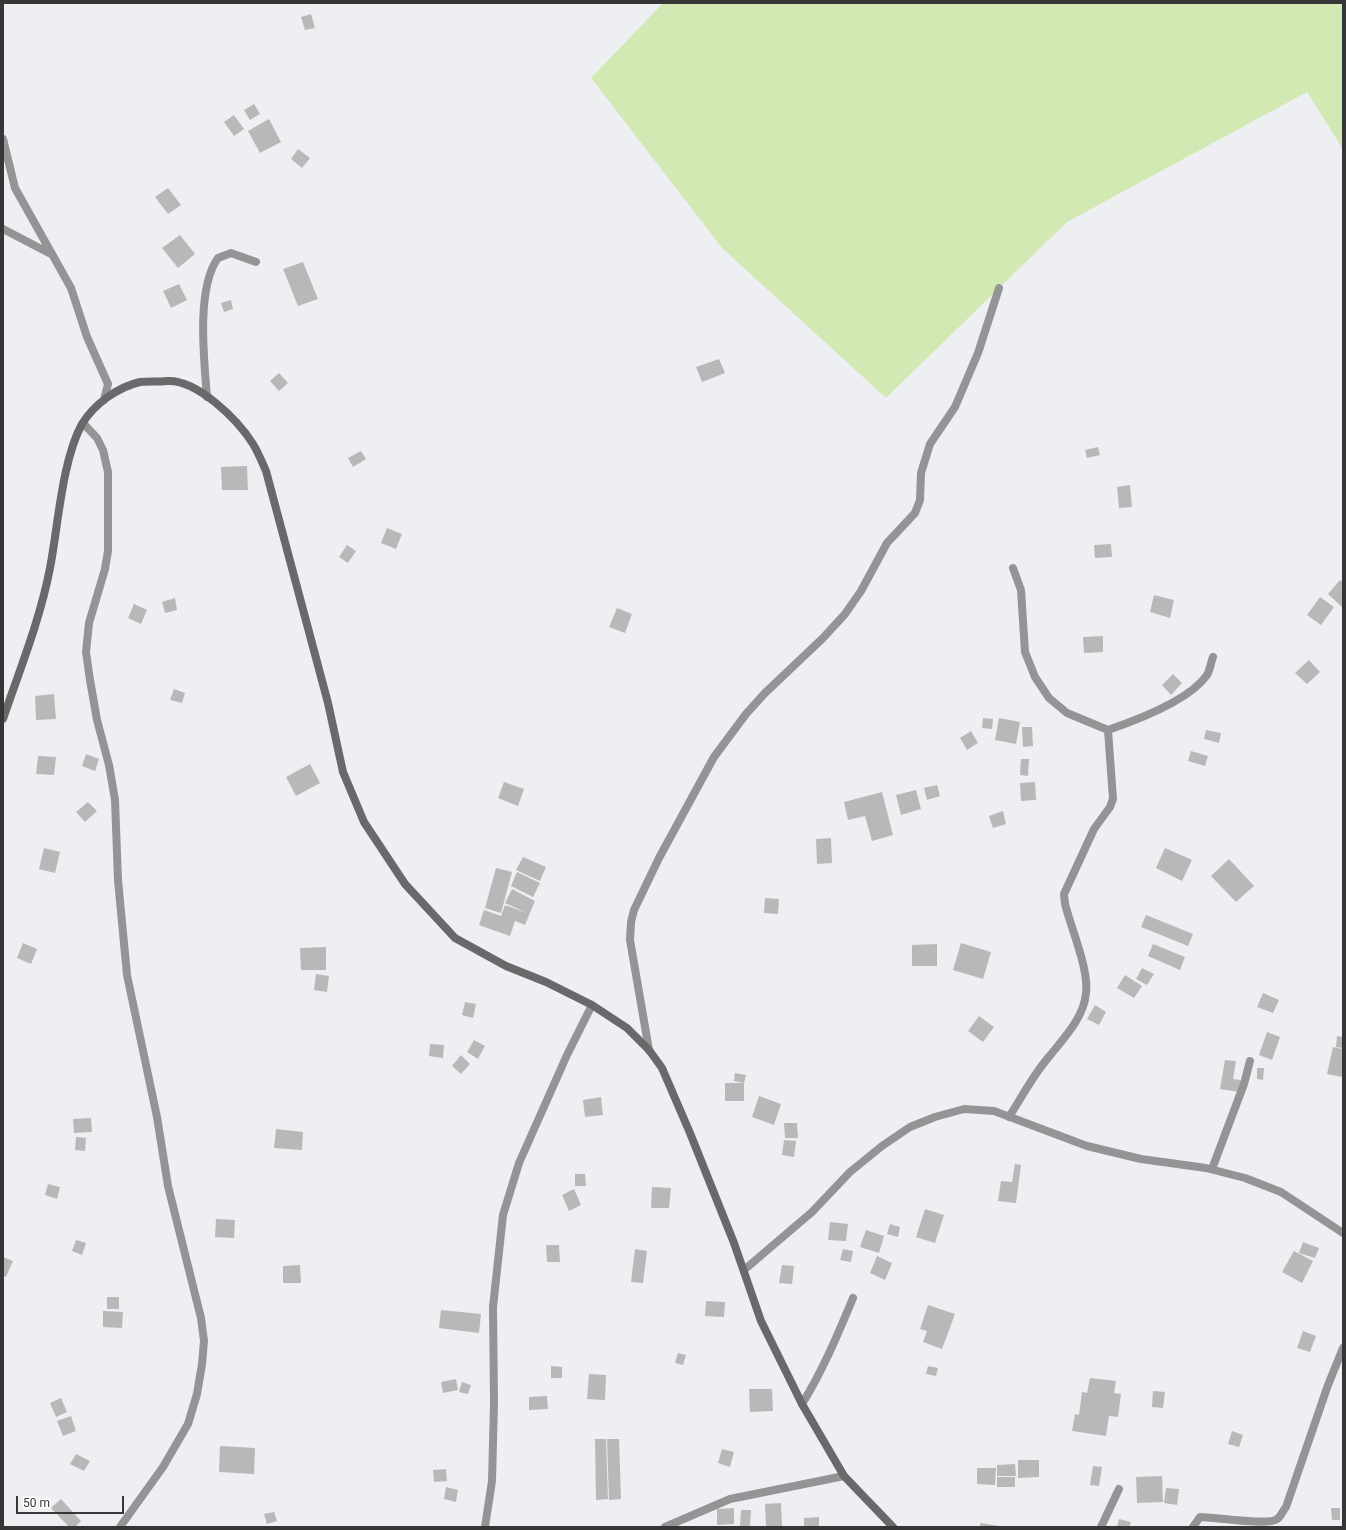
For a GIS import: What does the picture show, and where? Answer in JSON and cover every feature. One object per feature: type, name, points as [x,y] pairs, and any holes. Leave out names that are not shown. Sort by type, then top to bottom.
[{"type":"main road","points":[[3,719],[39,613],[50,570],[68,465],[74,443],[83,423],[104,400],[127,387],[142,382],[173,381],[189,386],[207,397],[228,414],[252,443],[266,471],[328,703],[343,772],[364,822],[405,884],[455,938],[506,966],[546,982],[592,1005],[627,1028],[649,1050],[662,1068],[690,1133],[744,1270],[761,1321],[802,1404],[844,1476],[893,1527]]},
{"type":"street","points":[[3,139],[15,188],[70,288],[87,337],[108,384],[104,400]]},
{"type":"street","points":[[3,229],[50,253]]},
{"type":"street","points":[[207,397],[203,350],[204,317],[206,292],[211,270],[218,258],[231,253],[256,262]]},
{"type":"street","points":[[649,1050],[632,951],[631,922],[634,910],[659,858],[714,757],[746,714],[765,693],[823,638],[845,614],[861,591],[887,544],[915,513],[921,494],[921,472],[930,444],[955,407],[978,353],[999,288]]},
{"type":"street","points":[[83,423],[97,438],[103,450],[108,472],[108,551],[105,569],[89,623],[86,652],[96,713],[110,765],[114,800],[118,880],[127,975],[157,1117],[168,1186],[196,1298],[204,1341],[197,1394],[188,1424],[163,1467],[120,1527]]},
{"type":"street","points":[[1013,568],[1021,590],[1025,652],[1035,678],[1049,698],[1067,713],[1108,730],[1170,705],[1195,687],[1208,674],[1213,657]]},
{"type":"street","points":[[1009,1116],[1048,1057],[1059,1047],[1084,1004],[1086,992],[1085,972],[1065,904],[1064,894],[1091,835],[1110,807],[1113,799],[1108,730]]},
{"type":"street","points":[[485,1527],[492,1481],[494,1403],[493,1307],[503,1215],[519,1163],[567,1055],[592,1005]]},
{"type":"street","points":[[1212,1169],[1244,1084],[1250,1061]]},
{"type":"street","points":[[744,1270],[812,1212],[850,1172],[882,1146],[910,1128],[935,1117],[964,1109],[994,1111],[1088,1146],[1141,1158],[1212,1169],[1245,1178],[1281,1192],[1343,1233]]},
{"type":"street","points":[[802,1404],[816,1382],[853,1298]]},
{"type":"street","points":[[1193,1527],[1200,1517],[1264,1522],[1278,1519],[1286,1507],[1328,1385],[1343,1348]]},
{"type":"street","points":[[665,1527],[730,1499],[844,1476]]},
{"type":"street","points":[[1101,1527],[1119,1489]]},
{"type":"green space","points":[[663,3],[1343,3],[1343,149],[1307,92],[1067,222],[886,398],[722,248],[591,78]]},
{"type":"building","points":[[311,14],[315,28],[305,30],[301,17]]},
{"type":"building","points":[[254,104],[260,114],[250,120],[244,110]]},
{"type":"building","points":[[234,115],[244,129],[234,136],[224,122]]},
{"type":"building","points":[[269,119],[281,142],[260,153],[248,131]]},
{"type":"building","points":[[298,149],[310,158],[302,168],[291,159]]},
{"type":"building","points":[[168,188],[181,205],[168,214],[155,197]]},
{"type":"building","points":[[180,235],[195,254],[178,268],[162,248]]},
{"type":"building","points":[[303,262],[318,299],[298,306],[283,269]]},
{"type":"building","points":[[179,284],[187,300],[171,308],[163,291]]},
{"type":"building","points":[[231,300],[233,309],[224,312],[221,303]]},
{"type":"building","points":[[719,359],[725,373],[702,382],[696,367]]},
{"type":"building","points":[[279,373],[288,383],[279,391],[270,381]]},
{"type":"building","points":[[1098,447],[1100,455],[1087,458],[1085,450]]},
{"type":"building","points":[[361,451],[366,459],[353,467],[348,458]]},
{"type":"building","points":[[247,466],[248,490],[222,490],[221,467]]},
{"type":"building","points":[[1130,485],[1132,507],[1119,508],[1117,487]]},
{"type":"building","points":[[387,528],[402,534],[396,549],[381,543]]},
{"type":"building","points":[[1111,544],[1112,557],[1095,558],[1094,545]]},
{"type":"building","points":[[347,545],[356,551],[348,563],[339,557]]},
{"type":"building","points":[[1340,580],[1343,583],[1343,608],[1328,594]]},
{"type":"building","points":[[1154,595],[1174,600],[1170,618],[1150,612]]},
{"type":"building","points":[[1320,597],[1334,607],[1321,625],[1307,615]]},
{"type":"building","points":[[175,598],[177,610],[165,613],[162,602]]},
{"type":"building","points":[[134,604],[147,610],[141,624],[128,618]]},
{"type":"building","points":[[617,608],[632,614],[625,633],[609,627]]},
{"type":"building","points":[[1103,636],[1103,652],[1084,653],[1083,637]]},
{"type":"building","points":[[1309,660],[1320,672],[1307,684],[1295,673]]},
{"type":"building","points":[[1173,674],[1182,683],[1171,695],[1162,685]]},
{"type":"building","points":[[174,689],[185,693],[182,703],[170,700]]},
{"type":"building","points":[[54,694],[56,719],[36,720],[35,696]]},
{"type":"building","points":[[983,718],[993,719],[992,729],[982,728]]},
{"type":"building","points":[[999,718],[1020,722],[1016,744],[995,740]]},
{"type":"building","points":[[1022,727],[1032,727],[1033,746],[1023,747]]},
{"type":"building","points":[[1206,730],[1221,733],[1219,743],[1204,739]]},
{"type":"building","points":[[971,731],[978,743],[967,750],[960,738]]},
{"type":"building","points":[[1191,751],[1208,756],[1205,766],[1188,761]]},
{"type":"building","points":[[86,754],[99,759],[95,771],[82,766]]},
{"type":"building","points":[[38,756],[56,757],[54,775],[36,774]]},
{"type":"building","points":[[1021,759],[1029,759],[1028,776],[1020,775]]},
{"type":"building","points":[[310,764],[320,783],[296,796],[286,777]]},
{"type":"building","points":[[504,782],[524,789],[518,806],[498,798]]},
{"type":"building","points":[[1035,782],[1036,800],[1021,801],[1020,783]]},
{"type":"building","points":[[937,785],[940,796],[927,800],[924,788]]},
{"type":"building","points":[[916,790],[921,809],[901,815],[896,795]]},
{"type":"building","points":[[882,792],[893,835],[872,841],[865,816],[848,820],[844,802]]},
{"type":"building","points":[[88,802],[97,811],[85,822],[76,812]]},
{"type":"building","points":[[1003,811],[1006,824],[993,828],[989,816]]},
{"type":"building","points":[[831,838],[832,863],[817,864],[816,839]]},
{"type":"building","points":[[44,848],[60,852],[55,873],[39,869]]},
{"type":"building","points":[[1165,848],[1192,860],[1182,881],[1156,868]]},
{"type":"building","points":[[523,857],[546,867],[540,881],[516,870]]},
{"type":"building","points":[[1229,859],[1254,886],[1236,902],[1211,876]]},
{"type":"building","points":[[496,868],[512,872],[501,913],[485,908]]},
{"type":"building","points":[[517,872],[540,883],[533,897],[511,886]]},
{"type":"building","points":[[512,889],[535,901],[525,925],[515,921],[510,936],[479,925],[484,910],[501,916],[505,905],[527,913],[505,903]]},
{"type":"building","points":[[765,898],[779,899],[778,914],[764,913]]},
{"type":"building","points":[[1146,915],[1193,934],[1188,946],[1141,927]]},
{"type":"building","points":[[23,943],[37,949],[31,964],[17,958]]},
{"type":"building","points":[[961,943],[991,952],[983,979],[953,970]]},
{"type":"building","points":[[937,944],[937,966],[912,966],[912,945]]},
{"type":"building","points":[[1153,944],[1185,957],[1180,970],[1148,956]]},
{"type":"building","points":[[326,947],[326,970],[301,970],[300,948]]},
{"type":"building","points":[[1142,968],[1154,974],[1147,985],[1136,979]]},
{"type":"building","points":[[316,974],[329,976],[327,992],[314,990]]},
{"type":"building","points":[[1125,975],[1142,986],[1134,998],[1117,988]]},
{"type":"building","points":[[1263,993],[1279,1000],[1273,1013],[1257,1007]]},
{"type":"building","points":[[465,1002],[476,1004],[473,1018],[462,1015]]},
{"type":"building","points":[[1095,1005],[1106,1012],[1099,1025],[1087,1019]]},
{"type":"building","points":[[979,1016],[994,1027],[983,1042],[968,1031]]},
{"type":"building","points":[[1267,1032],[1280,1037],[1272,1060],[1259,1055]]},
{"type":"building","points":[[1337,1036],[1343,1037],[1343,1048],[1336,1047]]},
{"type":"building","points":[[474,1040],[485,1046],[478,1059],[467,1052]]},
{"type":"building","points":[[430,1044],[444,1045],[443,1058],[429,1056]]},
{"type":"building","points":[[1333,1047],[1343,1049],[1342,1077],[1327,1074]]},
{"type":"building","points":[[461,1055],[470,1064],[461,1074],[452,1066]]},
{"type":"building","points":[[1225,1060],[1236,1061],[1233,1079],[1241,1080],[1239,1092],[1220,1089]]},
{"type":"building","points":[[1257,1068],[1264,1068],[1263,1080],[1257,1079]]},
{"type":"building","points":[[735,1073],[746,1075],[744,1083],[734,1081]]},
{"type":"building","points":[[725,1083],[744,1083],[744,1101],[725,1101]]},
{"type":"building","points":[[759,1096],[781,1104],[774,1125],[752,1117]]},
{"type":"building","points":[[601,1097],[603,1115],[585,1117],[583,1100]]},
{"type":"building","points":[[91,1118],[92,1132],[74,1133],[73,1119]]},
{"type":"building","points":[[784,1123],[797,1123],[798,1138],[785,1138]]},
{"type":"building","points":[[276,1129],[303,1132],[302,1150],[274,1148]]},
{"type":"building","points":[[76,1137],[86,1138],[85,1151],[75,1150]]},
{"type":"building","points":[[784,1140],[796,1141],[794,1157],[782,1155]]},
{"type":"building","points":[[1015,1164],[1021,1165],[1016,1203],[998,1201],[1001,1181],[1012,1182]]},
{"type":"building","points":[[575,1174],[585,1174],[586,1186],[575,1186]]},
{"type":"building","points":[[48,1184],[60,1187],[57,1199],[45,1195]]},
{"type":"building","points":[[652,1187],[671,1188],[669,1208],[651,1208]]},
{"type":"building","points":[[574,1189],[581,1205],[569,1211],[562,1195]]},
{"type":"building","points":[[925,1209],[944,1215],[935,1243],[916,1237]]},
{"type":"building","points":[[216,1219],[235,1220],[234,1238],[215,1237]]},
{"type":"building","points":[[830,1222],[848,1224],[846,1241],[828,1240]]},
{"type":"building","points":[[890,1224],[900,1227],[898,1237],[887,1234]]},
{"type":"building","points":[[866,1230],[884,1236],[879,1253],[860,1247]]},
{"type":"building","points":[[76,1240],[86,1243],[82,1255],[72,1251]]},
{"type":"building","points":[[1303,1242],[1319,1248],[1315,1258],[1299,1253]]},
{"type":"building","points":[[546,1245],[559,1245],[560,1262],[547,1262]]},
{"type":"building","points":[[635,1249],[647,1251],[643,1283],[631,1282]]},
{"type":"building","points":[[843,1249],[853,1251],[851,1262],[840,1260]]},
{"type":"building","points":[[1294,1251],[1313,1261],[1302,1283],[1282,1272]]},
{"type":"building","points":[[877,1256],[892,1263],[885,1280],[870,1273]]},
{"type":"building","points":[[3,1257],[13,1261],[6,1277],[3,1276]]},
{"type":"building","points":[[300,1265],[301,1283],[283,1283],[283,1266]]},
{"type":"building","points":[[782,1265],[794,1266],[792,1284],[779,1283]]},
{"type":"building","points":[[107,1297],[119,1297],[119,1309],[107,1309]]},
{"type":"building","points":[[706,1301],[725,1302],[724,1317],[705,1316]]},
{"type":"building","points":[[928,1305],[955,1314],[942,1349],[923,1342],[927,1331],[920,1329]]},
{"type":"building","points":[[441,1310],[481,1314],[479,1333],[439,1328]]},
{"type":"building","points":[[103,1311],[123,1312],[122,1328],[103,1327]]},
{"type":"building","points":[[1303,1331],[1316,1336],[1310,1352],[1297,1348]]},
{"type":"building","points":[[678,1353],[686,1355],[683,1365],[675,1363]]},
{"type":"building","points":[[551,1366],[562,1367],[562,1378],[551,1378]]},
{"type":"building","points":[[928,1366],[938,1368],[936,1376],[926,1374]]},
{"type":"building","points":[[589,1374],[606,1375],[605,1400],[587,1399]]},
{"type":"building","points":[[1090,1378],[1116,1381],[1114,1393],[1121,1394],[1118,1417],[1109,1416],[1106,1436],[1072,1431],[1075,1414],[1079,1415],[1082,1392],[1087,1393]]},
{"type":"building","points":[[456,1379],[458,1390],[443,1393],[441,1382]]},
{"type":"building","points":[[462,1382],[471,1385],[468,1394],[459,1392]]},
{"type":"building","points":[[749,1389],[772,1389],[773,1411],[750,1412]]},
{"type":"building","points":[[1153,1391],[1165,1392],[1163,1408],[1152,1407]]},
{"type":"building","points":[[547,1396],[548,1409],[529,1410],[529,1397]]},
{"type":"building","points":[[61,1398],[67,1412],[56,1417],[50,1403]]},
{"type":"building","points":[[71,1416],[76,1431],[63,1436],[57,1421]]},
{"type":"building","points":[[1232,1431],[1243,1435],[1239,1447],[1228,1444]]},
{"type":"building","points":[[595,1439],[606,1439],[608,1499],[596,1500]]},
{"type":"building","points":[[607,1439],[619,1439],[621,1499],[609,1500]]},
{"type":"building","points":[[220,1446],[255,1448],[254,1474],[219,1472]]},
{"type":"building","points":[[722,1449],[734,1452],[730,1467],[718,1463]]},
{"type":"building","points":[[76,1454],[90,1461],[84,1471],[70,1464]]},
{"type":"building","points":[[1018,1460],[1039,1460],[1039,1477],[1018,1478]]},
{"type":"building","points":[[1015,1464],[1016,1476],[997,1476],[997,1465]]},
{"type":"building","points":[[1093,1466],[1102,1467],[1099,1486],[1090,1485]]},
{"type":"building","points":[[977,1468],[996,1468],[995,1485],[977,1484]]},
{"type":"building","points":[[446,1469],[447,1481],[434,1482],[433,1470]]},
{"type":"building","points":[[1162,1476],[1163,1502],[1137,1503],[1136,1477]]},
{"type":"building","points":[[997,1477],[1015,1477],[1015,1487],[997,1487]]},
{"type":"building","points":[[446,1487],[458,1490],[456,1502],[444,1499]]},
{"type":"building","points":[[1166,1488],[1179,1489],[1177,1505],[1164,1503]]},
{"type":"building","points":[[61,1499],[81,1521],[75,1527],[69,1527],[51,1508]]},
{"type":"building","points":[[781,1503],[782,1527],[766,1527],[765,1504]]},
{"type":"building","points":[[734,1508],[734,1524],[717,1525],[717,1509]]},
{"type":"building","points":[[1331,1508],[1340,1508],[1340,1520],[1332,1520]]},
{"type":"building","points":[[741,1510],[751,1510],[750,1527],[740,1527]]},
{"type":"building","points":[[274,1512],[277,1521],[267,1524],[264,1514]]},
{"type":"building","points":[[819,1517],[819,1527],[804,1527],[804,1518]]},
{"type":"building","points":[[1119,1519],[1131,1522],[1129,1527],[1117,1527]]},
{"type":"building","points":[[980,1523],[1000,1526],[1000,1527],[980,1527]]}]
